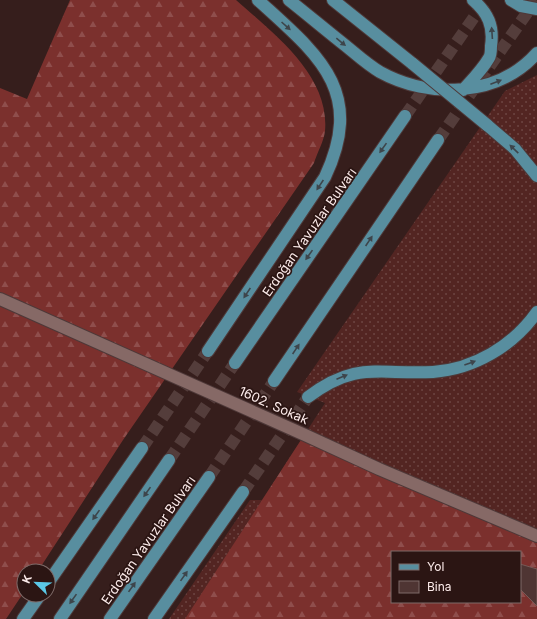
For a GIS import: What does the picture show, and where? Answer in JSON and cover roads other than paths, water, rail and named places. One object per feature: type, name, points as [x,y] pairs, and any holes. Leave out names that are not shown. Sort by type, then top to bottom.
[{"type":"main road","points":[[208,351],[325,177],[336,150],[340,129],[340,111],[330,79],[321,61],[311,48],[258,0]]},
{"type":"main road","points":[[289,0],[378,71],[403,82],[434,88],[463,90],[488,85],[503,80],[517,72],[537,53]]},
{"type":"main road","points":[[333,0],[515,149],[537,176]]},
{"type":"main road","points":[[463,90],[478,74],[490,57],[492,39],[491,22],[484,9],[473,0]]},
{"type":"main road","points":[[511,0],[521,6],[537,9]]},
{"type":"main road","name":"Erdoğan Yavuzlar Bulvarı","points":[[235,363],[405,116]]},
{"type":"main road","points":[[274,381],[438,140]]},
{"type":"main road","points":[[308,397],[322,387],[348,374],[381,370],[432,372],[451,370],[486,357],[502,348],[529,324],[537,312]]},
{"type":"main road","points":[[56,572],[142,448]]},
{"type":"main road","points":[[60,619],[169,460]]},
{"type":"main road","name":"Erdoğan Yavuzlar Bulvarı","points":[[110,619],[209,478]]},
{"type":"main road","points":[[154,619],[243,492]]},
{"type":"main road","points":[[23,619],[34,603]]},
{"type":"street","name":"1602. Sokak","points":[[0,299],[379,469],[537,536]]},
{"type":"tunnel","points":[[405,116],[486,0]]},
{"type":"tunnel","points":[[438,140],[536,0]]},
{"type":"tunnel","points":[[142,448],[208,351]]},
{"type":"tunnel","points":[[169,460],[235,363]]},
{"type":"tunnel","points":[[209,477],[274,381]]},
{"type":"tunnel","points":[[243,492],[308,397]]}]
